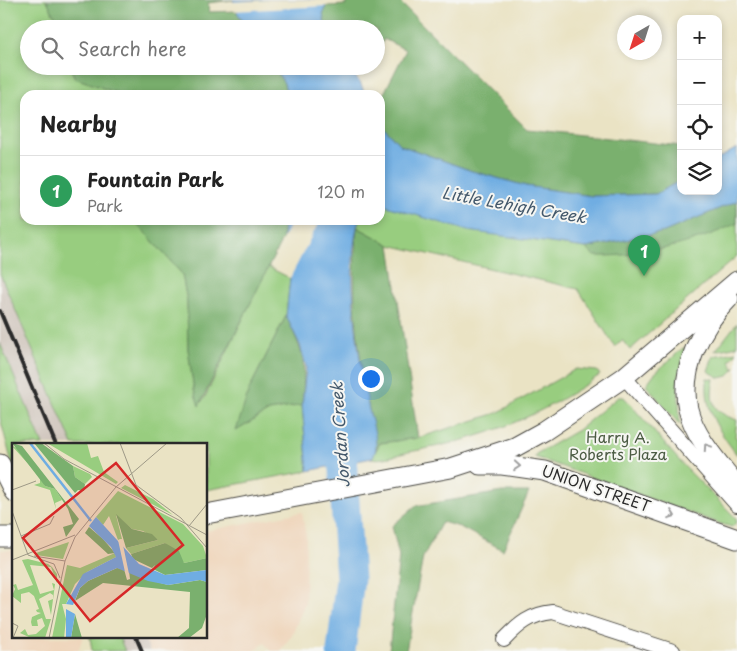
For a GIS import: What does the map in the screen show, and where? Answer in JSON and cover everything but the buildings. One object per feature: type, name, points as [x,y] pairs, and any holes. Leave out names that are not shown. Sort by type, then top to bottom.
[{"type":"main road","points":[[208,514],[451,468],[507,450],[544,432],[624,376],[737,280]]},
{"type":"main road","points":[[737,290],[705,328],[696,348],[687,379],[688,408],[697,430],[737,486]]},
{"type":"main road","points":[[0,464],[12,488]]},
{"type":"main road","name":"UNION STREET","points":[[451,468],[502,465],[545,471],[737,539]]},
{"type":"street","points":[[624,376],[737,505]]},
{"type":"street","points":[[504,640],[527,619],[538,614],[553,612],[673,651]]},
{"type":"shaded area","points":[[0,274],[72,443],[42,443],[0,343]]},
{"type":"shaded area","points":[[302,512],[306,536],[305,603],[292,635],[280,651],[271,651],[264,643],[255,651],[150,651],[144,638],[208,638],[208,531]]},
{"type":"shaded area","points":[[0,550],[12,550],[12,638],[83,638],[78,651],[0,651]]},
{"type":"shaded area","points":[[119,638],[144,638],[150,651],[125,651]]},
{"type":"green space","points":[[0,0],[47,0],[59,20],[20,20],[20,75],[74,75],[76,78],[109,90],[20,90],[20,225],[138,225],[182,274],[187,301],[188,349],[194,390],[199,405],[205,397],[268,267],[290,278],[286,316],[249,390],[237,430],[269,411],[302,405],[308,471],[208,490],[208,443],[72,443],[0,274]]},
{"type":"green space","points":[[47,0],[233,0],[208,3],[209,12],[237,11],[242,20],[59,20]]},
{"type":"green space","points":[[346,0],[398,0],[527,129],[677,146],[677,182],[656,194],[592,196],[526,186],[472,171],[400,145],[385,129],[385,91],[406,50],[385,40],[385,20],[324,20],[323,14],[326,6],[346,5]]},
{"type":"green space","points":[[74,75],[279,75],[286,90],[109,90],[75,78]]},
{"type":"green space","points":[[737,201],[737,256],[630,350],[622,340],[615,347],[578,289],[390,245],[357,227],[358,225],[385,225],[385,205],[536,241],[586,248]]},
{"type":"green space","points":[[737,201],[737,223],[686,243],[649,252],[612,256],[594,256],[586,248],[664,232]]},
{"type":"green space","points":[[138,225],[284,225],[283,238],[199,406],[194,390],[188,349],[187,301],[182,274]]},
{"type":"green space","points":[[357,227],[390,245],[418,438],[380,443],[375,451],[374,434],[365,392],[357,325],[354,267]]},
{"type":"green space","points":[[286,316],[303,359],[302,405],[269,411],[236,431],[249,390]]},
{"type":"green space","points":[[737,323],[737,346],[715,351]]},
{"type":"green space","points":[[0,343],[42,443],[12,443],[12,463],[0,418]]},
{"type":"green space","points":[[685,348],[678,381],[680,425],[646,385],[654,374]]},
{"type":"green space","points":[[737,352],[730,361],[733,368],[736,368],[728,376],[720,378],[708,371],[713,356]]},
{"type":"green space","points":[[576,369],[597,371],[600,375],[554,404],[509,425],[462,440],[380,459],[372,458],[380,443],[418,438],[497,413]]},
{"type":"green space","points":[[707,378],[714,379],[712,394],[715,406],[723,414],[737,420],[735,437],[737,438],[737,455],[718,428],[710,410]]},
{"type":"green space","name":"Harry A. Roberts Plaza","points":[[618,397],[624,397],[684,466],[732,514],[737,522],[732,527],[535,457],[536,454],[578,430]]},
{"type":"green space","points":[[502,492],[529,492],[503,550],[460,527],[442,522],[423,557],[406,651],[389,651],[399,556],[392,526],[415,506]]},
{"type":"green space","points":[[90,638],[119,638],[125,651],[92,651]]},
{"type":"water","points":[[233,0],[323,0],[326,6],[323,14],[324,20],[242,20]]},
{"type":"water","points":[[279,75],[354,75],[363,90],[286,90]]},
{"type":"water","name":"Little Lehigh Creek","points":[[385,129],[400,145],[472,171],[526,186],[592,196],[656,194],[677,182],[677,195],[722,195],[722,157],[737,148],[737,201],[664,232],[586,248],[468,231],[385,206]]},
{"type":"water","points":[[284,225],[358,225],[353,263],[353,288],[357,341],[376,441],[375,453],[372,458],[308,471],[302,405],[306,367],[300,345],[286,316],[290,278],[283,238]]},
{"type":"pier","points":[[326,0],[328,6],[234,11],[231,2]]},
{"type":"pier","points":[[290,225],[317,225],[290,278],[287,277],[281,242]]},
{"type":"waterway","name":"Jordan Creek","points":[[340,424],[350,579],[341,651]]},
{"type":"railway","points":[[0,311],[55,443]]},
{"type":"railway","points":[[136,638],[142,651]]},
{"type":"place","name":"Fountain Park","points":[[644,276]]}]
